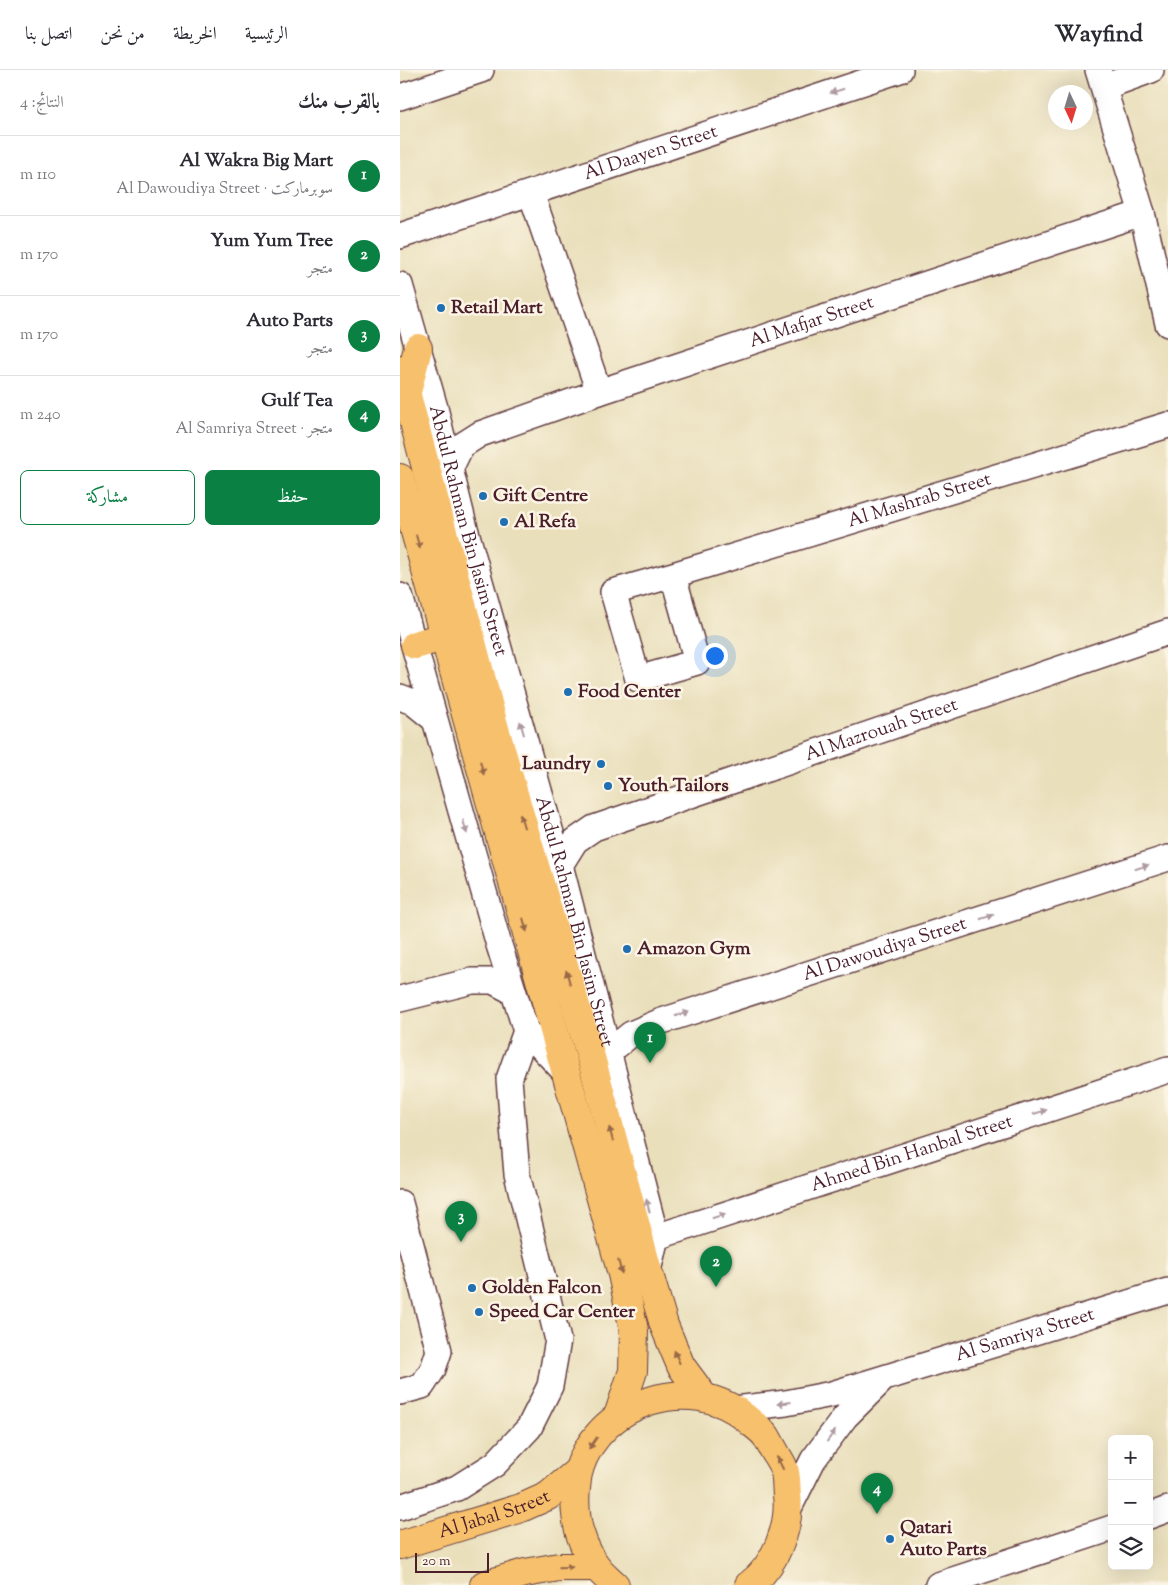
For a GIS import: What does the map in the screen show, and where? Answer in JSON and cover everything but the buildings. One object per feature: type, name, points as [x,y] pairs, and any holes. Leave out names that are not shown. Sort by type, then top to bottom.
[{"type":"main road","points":[[403,380],[418,348]]},
{"type":"main road","name":"Abdul Rahman Bin Jasim Street","points":[[403,380],[493,722],[592,1061],[648,1271],[664,1325],[681,1366],[704,1397]]},
{"type":"main road","points":[[400,478],[622,1274],[634,1330],[633,1371],[618,1416]]},
{"type":"main road","points":[[444,637],[493,722]]},
{"type":"main road","points":[[407,655],[444,637]]},
{"type":"main road","points":[[606,1576],[580,1537],[574,1504],[579,1470],[588,1449],[601,1431],[618,1416],[644,1402],[674,1395],[704,1397],[735,1409],[765,1434],[784,1469],[789,1508],[784,1535],[773,1573],[748,1585]]},
{"type":"main road","name":"Al Jabal Street","points":[[400,1545],[521,1508],[548,1496],[579,1470]]},
{"type":"main road","points":[[484,1585],[525,1573],[559,1567],[606,1576]]},
{"type":"street","points":[[400,98],[481,70]]},
{"type":"street","name":"Al Daayen Street","points":[[400,236],[900,70]]},
{"type":"street","points":[[1151,70],[1101,78],[1142,213],[1168,324]]},
{"type":"street","points":[[531,193],[598,392]]},
{"type":"street","name":"Al Mafjar Street","points":[[450,469],[461,446],[480,434],[598,392],[1142,213]]},
{"type":"street","name":"Abdul Rahman Bin Jasim Street","points":[[400,285],[463,521],[546,811],[656,1237],[648,1271]]},
{"type":"street","points":[[434,408],[455,428],[480,434]]},
{"type":"street","name":"Al Mashrab Street","points":[[673,575],[1168,425]]},
{"type":"street","points":[[400,596],[407,655],[434,719],[512,991],[526,1031],[566,1073]]},
{"type":"street","name":"Al Mazrouah Street","points":[[560,864],[575,840],[594,828],[1168,632]]},
{"type":"street","points":[[400,697],[412,702],[434,719]]},
{"type":"street","name":"Al Mazrouah Street","points":[[546,811],[569,825],[594,828]]},
{"type":"street","name":"Al Dawoudiya Street","points":[[609,1052],[631,1034],[659,1022],[1168,858]]},
{"type":"street","points":[[472,981],[488,966],[499,945]]},
{"type":"street","points":[[400,999],[472,981],[492,981],[512,991]]},
{"type":"street","points":[[400,1506],[457,1488],[495,1464],[529,1428],[550,1386],[558,1340],[517,1174],[509,1079],[526,1031]]},
{"type":"street","name":"Ahmed Bin Hanbal Street","points":[[656,1237],[1168,1070]]},
{"type":"street","points":[[400,1203],[438,1352],[433,1370],[422,1386],[400,1392]]},
{"type":"street","name":"Al Samriya Street","points":[[735,1409],[786,1403],[832,1394],[1168,1291]]},
{"type":"street","name":"Al Samriya Street","points":[[789,1508],[813,1460],[834,1431],[845,1417],[883,1379]]},
{"type":"street","points":[[1153,1515],[1168,1509]]},
{"type":"street","points":[[938,1585],[1108,1529]]},
{"type":"place","name":"Retail Mart","points":[[441,308]]},
{"type":"place","name":"Gift Centre","points":[[483,496]]},
{"type":"place","name":"Al Refa","points":[[504,522]]},
{"type":"place","name":"Food Center","points":[[568,692]]},
{"type":"place","name":"Laundry","points":[[601,764]]},
{"type":"place","name":"Youth Tailors","points":[[608,786]]},
{"type":"place","name":"Amazon Gym","points":[[627,949]]},
{"type":"place","name":"Al Wakra Big Mart","points":[[650,1063]]},
{"type":"place","name":"Auto Parts","points":[[461,1242]]},
{"type":"place","name":"Yum Yum Tree","points":[[716,1287]]},
{"type":"place","name":"Golden Falcon","points":[[472,1288]]},
{"type":"place","name":"Speed Car Center","points":[[479,1312]]},
{"type":"place","name":"Gulf Tea","points":[[877,1514]]},
{"type":"place","name":"Qatari Auto Parts","points":[[890,1539]]}]
